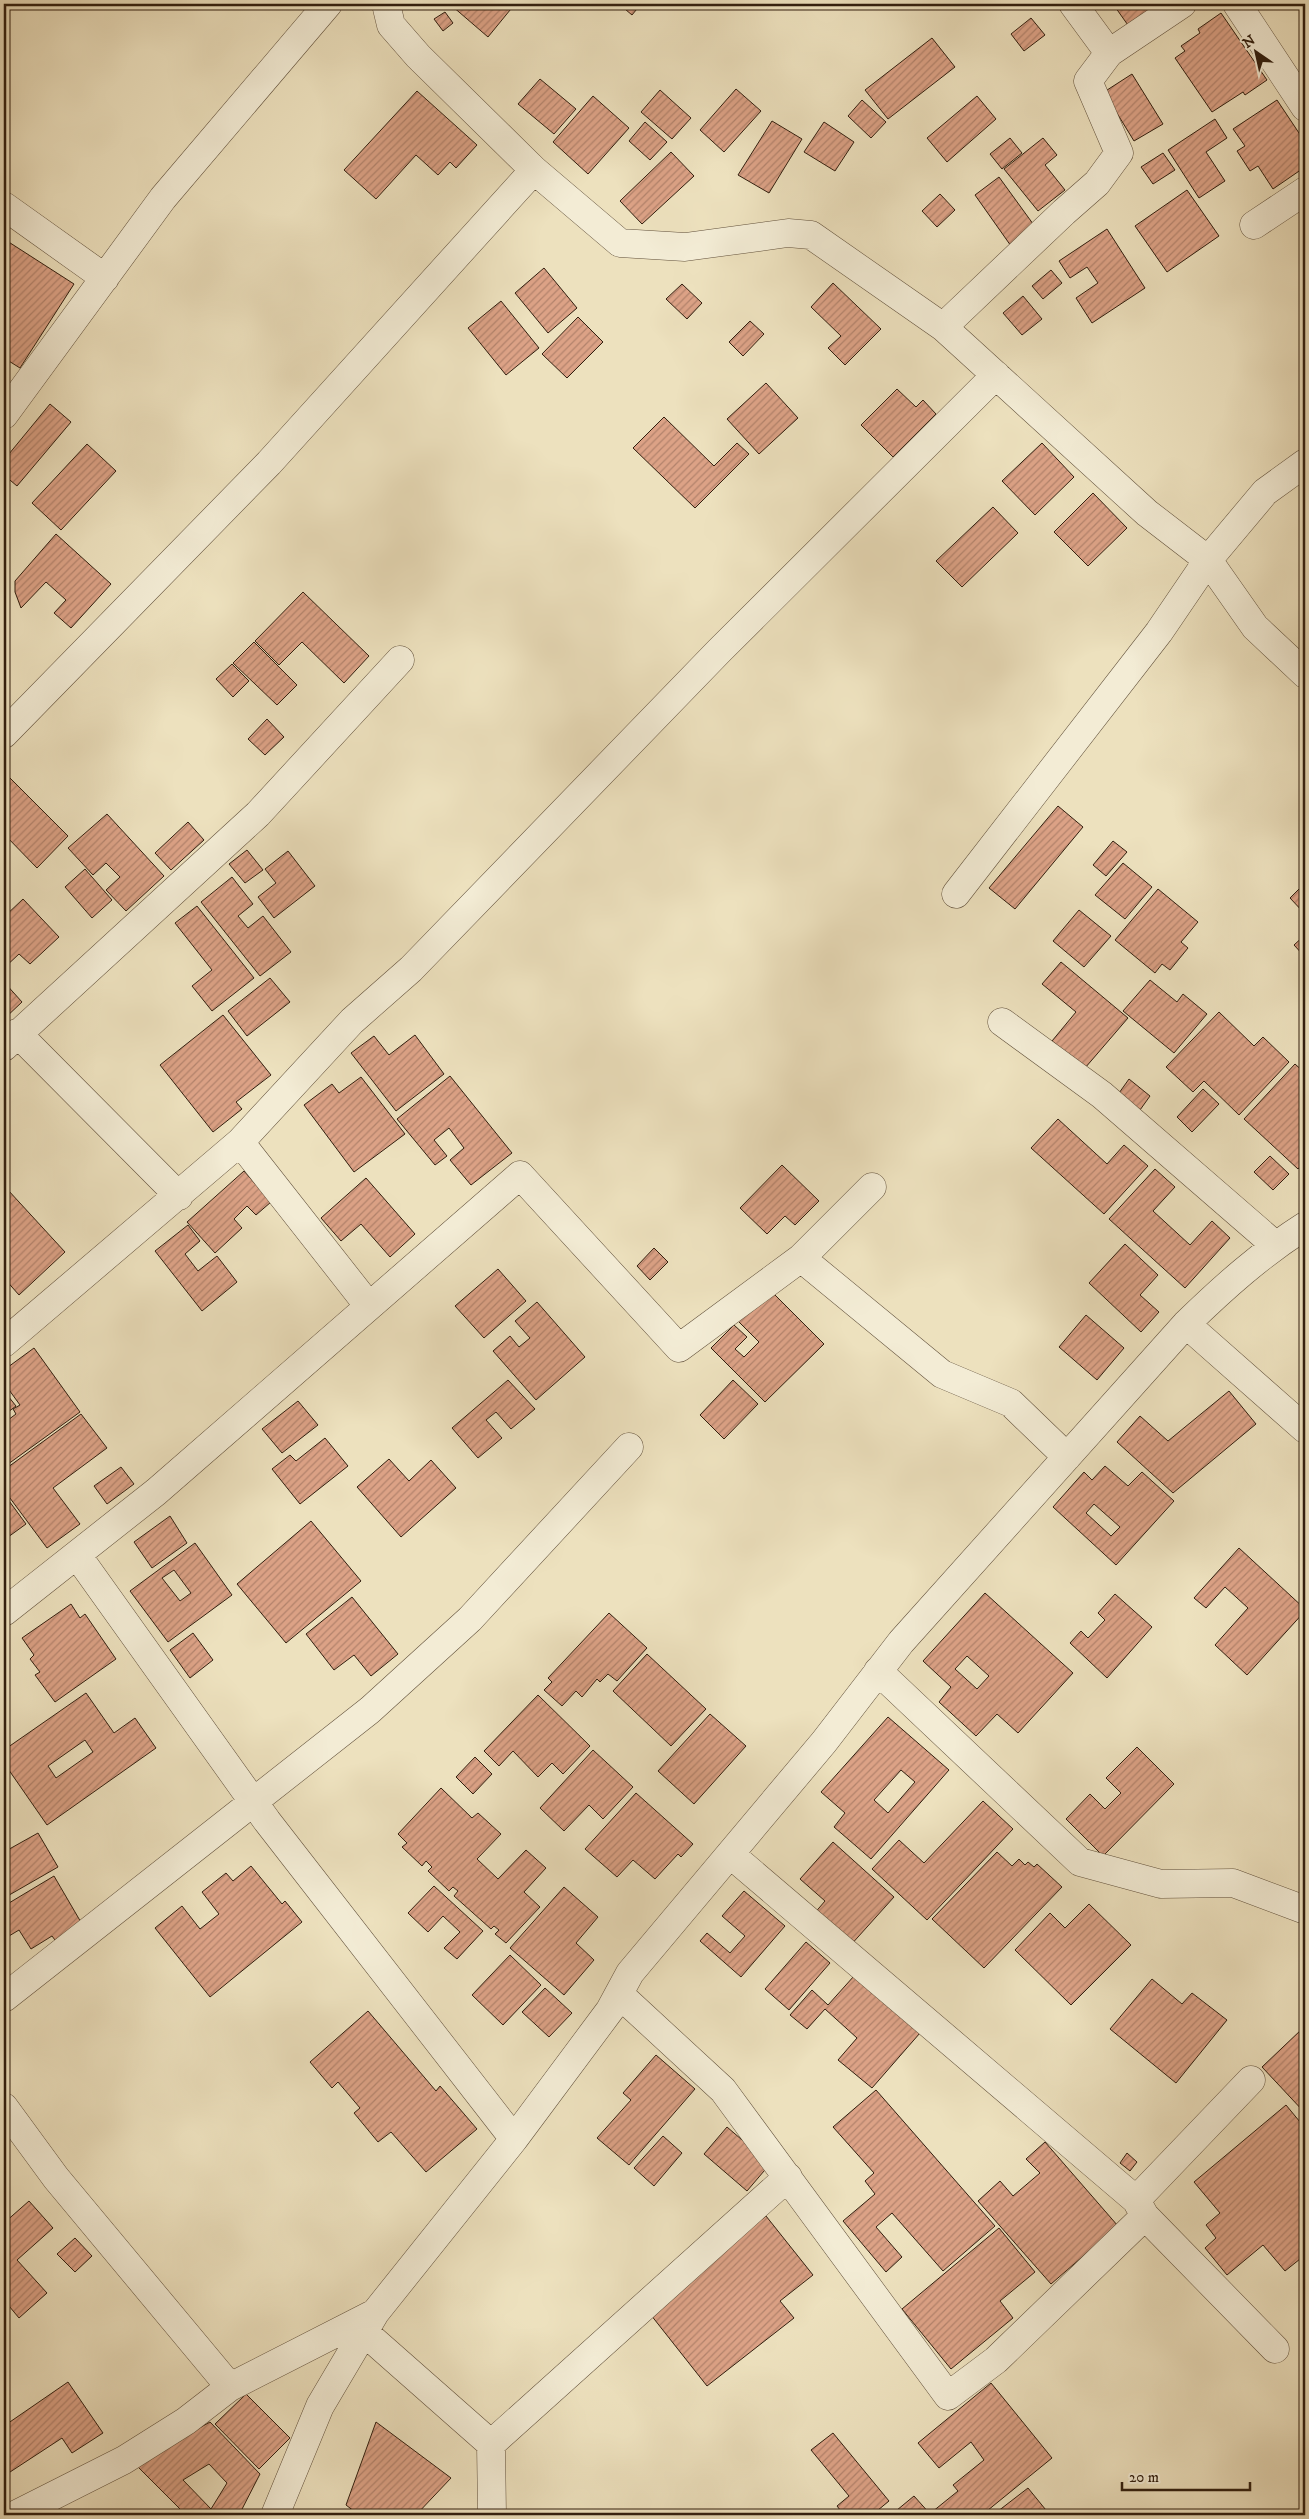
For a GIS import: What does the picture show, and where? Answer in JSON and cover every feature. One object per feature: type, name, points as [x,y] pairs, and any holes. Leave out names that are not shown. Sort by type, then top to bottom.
[{"type":"street","points":[[7,406],[105,278],[163,198],[328,4]]},
{"type":"street","points":[[386,4],[391,25],[418,56],[534,170],[620,244],[685,247],[788,234],[811,235],[943,327],[1147,513],[1208,560],[1255,627],[1305,674]]},
{"type":"street","points":[[1073,4],[1109,53]]},
{"type":"street","points":[[943,327],[1097,183],[1119,154],[1088,81],[1109,53],[1182,4]]},
{"type":"street","points":[[1237,4],[1305,107]]},
{"type":"street","points":[[4,734],[269,463],[534,170]]},
{"type":"street","points":[[1254,225],[1305,191]]},
{"type":"street","points":[[4,206],[105,278]]},
{"type":"street","points":[[4,1344],[240,1142],[352,1021],[411,969],[726,644],[996,375]]},
{"type":"street","points":[[956,894],[1159,632],[1208,560],[1265,492],[1305,463]]},
{"type":"street","points":[[179,1196],[10,1040],[258,814],[400,660]]},
{"type":"street","points":[[1002,1022],[1102,1095],[1275,1245]]},
{"type":"street","points":[[240,1142],[368,1305]]},
{"type":"street","points":[[4,1612],[156,1492],[368,1305],[520,1175],[679,1348],[801,1258],[872,1187]]},
{"type":"street","points":[[275,2515],[320,2406],[370,2323],[514,2139],[619,1994],[630,1973],[824,1742],[901,1642],[1186,1324],[1228,1283],[1275,1245],[1305,1226]]},
{"type":"street","points":[[801,1258],[942,1374],[1011,1403],[1067,1457]]},
{"type":"street","points":[[1186,1324],[1305,1429]]},
{"type":"street","points":[[4,1998],[370,1710],[470,1618],[629,1447]]},
{"type":"street","points":[[77,1555],[254,1803],[514,2139]]},
{"type":"street","points":[[878,1671],[1080,1862],[1161,1884],[1233,1883],[1305,1910]]},
{"type":"street","points":[[730,1854],[1141,2208],[1275,2349]]},
{"type":"street","points":[[619,1994],[723,2090],[948,2396],[996,2360],[1141,2208],[1251,2080]]},
{"type":"street","points":[[4,2107],[56,2178],[230,2387]]},
{"type":"street","points":[[491,2444],[788,2177]]},
{"type":"street","points":[[15,2515],[124,2460],[186,2421],[230,2387],[370,2323]]},
{"type":"street","points":[[370,2323],[491,2444],[492,2515]]},
{"type":"building","points":[[454,4],[515,4],[488,37],[452,6]]},
{"type":"building","points":[[619,4],[641,4],[632,15]]},
{"type":"building","points":[[1113,4],[1157,4],[1159,6],[1130,28]]},
{"type":"building","points":[[445,12],[453,23],[443,31],[434,19]]},
{"type":"building","points":[[1221,13],[1267,80],[1245,95],[1243,92],[1212,112],[1175,58],[1185,51],[1181,46],[1200,33],[1198,29]]},
{"type":"building","points":[[1031,18],[1045,35],[1024,51],[1011,34]]},
{"type":"building","points":[[932,38],[955,67],[888,119],[865,90]]},
{"type":"building","points":[[1132,74],[1163,124],[1134,141],[1104,92]]},
{"type":"building","points":[[540,79],[576,109],[554,134],[518,104]]},
{"type":"building","points":[[736,89],[761,111],[724,152],[700,130]]},
{"type":"building","points":[[660,90],[691,118],[672,139],[641,112]]},
{"type":"building","points":[[417,91],[477,145],[456,168],[450,162],[438,175],[416,155],[376,199],[344,170]]},
{"type":"building","points":[[593,96],[629,128],[588,174],[553,142]]},
{"type":"building","points":[[977,96],[996,119],[947,162],[927,138]]},
{"type":"building","points":[[862,100],[886,122],[871,138],[848,116]]},
{"type":"building","points":[[1277,100],[1305,142],[1305,167],[1273,189],[1258,166],[1250,171],[1237,151],[1245,146],[1233,129]]},
{"type":"building","points":[[1215,119],[1227,138],[1206,152],[1225,181],[1199,198],[1168,150]]},
{"type":"building","points":[[772,121],[802,139],[769,193],[738,175]]},
{"type":"building","points":[[645,122],[667,142],[650,160],[629,141]]},
{"type":"building","points":[[824,122],[854,142],[835,171],[804,152]]},
{"type":"building","points":[[1010,138],[1022,153],[1002,169],[990,154]]},
{"type":"building","points":[[1043,138],[1057,155],[1045,165],[1065,190],[1038,211],[1004,169]]},
{"type":"building","points":[[671,152],[694,176],[642,224],[620,201]]},
{"type":"building","points":[[1163,153],[1175,170],[1153,184],[1141,167]]},
{"type":"building","points":[[999,177],[1036,228],[1011,246],[975,195]]},
{"type":"building","points":[[1187,190],[1219,236],[1167,272],[1135,226]]},
{"type":"building","points":[[940,194],[955,210],[937,227],[922,211]]},
{"type":"building","points":[[1107,229],[1145,288],[1092,323],[1076,298],[1098,283],[1087,267],[1070,278],[1059,261]]},
{"type":"building","points":[[4,239],[74,284],[20,368],[4,358]]},
{"type":"building","points":[[544,268],[577,308],[548,333],[515,293]]},
{"type":"building","points":[[1051,270],[1062,283],[1043,299],[1032,286]]},
{"type":"building","points":[[833,283],[881,329],[845,365],[828,348],[841,336],[811,307]]},
{"type":"building","points":[[682,284],[702,303],[687,319],[666,299]]},
{"type":"building","points":[[1023,296],[1042,319],[1022,335],[1003,313]]},
{"type":"building","points":[[501,301],[539,348],[506,375],[468,328]]},
{"type":"building","points":[[578,317],[603,342],[567,378],[542,354]]},
{"type":"building","points":[[750,321],[764,334],[743,356],[729,342]]},
{"type":"building","points":[[766,383],[798,418],[759,454],[727,419]]},
{"type":"building","points":[[897,389],[916,407],[923,400],[936,414],[893,457],[861,425]]},
{"type":"building","points":[[50,404],[71,422],[17,486],[4,475],[4,460]]},
{"type":"building","points":[[664,417],[714,466],[737,443],[749,454],[695,508],[633,448]]},
{"type":"building","points":[[1042,443],[1074,477],[1035,515],[1002,481]]},
{"type":"building","points":[[87,444],[116,471],[61,530],[32,503]]},
{"type":"building","points":[[1093,493],[1127,528],[1088,566],[1054,532]]},
{"type":"building","points":[[993,507],[1018,533],[962,587],[936,561]]},
{"type":"building","points":[[56,534],[111,584],[71,628],[54,613],[66,600],[46,582],[21,608],[15,592],[15,581]]},
{"type":"building","points":[[303,592],[369,656],[344,683],[302,642],[279,665],[255,641]]},
{"type":"building","points":[[254,642],[297,685],[277,705],[233,663]]},
{"type":"building","points":[[232,664],[249,681],[233,697],[216,679]]},
{"type":"building","points":[[267,719],[284,737],[265,755],[248,739]]},
{"type":"building","points":[[4,772],[68,836],[37,868],[4,834]]},
{"type":"building","points":[[1058,806],[1083,827],[1015,909],[989,888]]},
{"type":"building","points":[[107,814],[164,876],[126,911],[106,890],[120,877],[106,863],[93,875],[68,848]]},
{"type":"building","points":[[188,822],[204,840],[171,870],[155,853]]},
{"type":"building","points":[[1113,841],[1127,852],[1106,876],[1093,865]]},
{"type":"building","points":[[247,850],[263,870],[245,883],[229,864]]},
{"type":"building","points":[[288,851],[315,886],[274,918],[258,897],[276,883],[265,869]]},
{"type":"building","points":[[1123,863],[1152,887],[1125,919],[1095,895]]},
{"type":"building","points":[[85,869],[112,900],[92,918],[65,887]]},
{"type":"building","points":[[232,877],[253,904],[238,916],[248,928],[263,916],[291,952],[260,976],[201,902]]},
{"type":"building","points":[[1305,883],[1305,914],[1290,898]]},
{"type":"building","points":[[1158,889],[1198,922],[1181,942],[1188,948],[1170,970],[1162,964],[1155,973],[1115,940]]},
{"type":"building","points":[[23,899],[59,937],[30,964],[19,954],[4,968],[4,917]]},
{"type":"building","points":[[197,906],[254,978],[212,1011],[192,986],[212,970],[175,923]]},
{"type":"building","points":[[1079,910],[1111,936],[1084,967],[1053,941]]},
{"type":"building","points":[[1305,935],[1305,957],[1294,945]]},
{"type":"building","points":[[1061,962],[1128,1018],[1085,1068],[1052,1041],[1076,1012],[1042,984]]},
{"type":"building","points":[[270,978],[290,1002],[247,1036],[228,1011]]},
{"type":"building","points":[[1150,980],[1177,1002],[1183,994],[1207,1014],[1174,1053],[1123,1011]]},
{"type":"building","points":[[4,982],[22,1002],[4,1019]]},
{"type":"building","points":[[1219,1012],[1254,1046],[1263,1037],[1289,1062],[1239,1115],[1204,1081],[1193,1092],[1166,1067]]},
{"type":"building","points":[[223,1015],[271,1075],[236,1102],[242,1109],[213,1132],[160,1065]]},
{"type":"building","points":[[415,1035],[444,1074],[396,1111],[351,1053],[374,1036],[389,1055]]},
{"type":"building","points":[[1295,1064],[1305,1073],[1305,1161],[1298,1169],[1244,1119]]},
{"type":"building","points":[[450,1076],[512,1153],[471,1185],[450,1160],[464,1148],[449,1128],[434,1140],[447,1156],[435,1165],[397,1119]]},
{"type":"building","points":[[361,1077],[405,1134],[354,1172],[304,1105],[332,1084],[339,1093]]},
{"type":"building","points":[[1129,1079],[1150,1096],[1140,1110],[1119,1093]]},
{"type":"building","points":[[1203,1089],[1219,1104],[1192,1132],[1177,1117]]},
{"type":"building","points":[[1058,1119],[1107,1164],[1124,1145],[1148,1166],[1104,1214],[1031,1148]]},
{"type":"building","points":[[1270,1156],[1289,1174],[1273,1190],[1254,1172]]},
{"type":"building","points":[[782,1165],[819,1201],[795,1225],[785,1216],[767,1234],[740,1208]]},
{"type":"building","points":[[1155,1169],[1175,1187],[1153,1211],[1190,1245],[1212,1221],[1230,1238],[1185,1288],[1109,1219]]},
{"type":"building","points":[[244,1171],[271,1202],[256,1215],[247,1206],[234,1219],[242,1228],[215,1253],[187,1222]]},
{"type":"building","points":[[366,1178],[415,1234],[390,1257],[361,1224],[341,1241],[321,1218]]},
{"type":"building","points":[[8,1190],[65,1252],[19,1295],[4,1278],[4,1193]]},
{"type":"building","points":[[188,1225],[200,1241],[185,1254],[198,1271],[217,1256],[237,1282],[202,1311],[155,1251]]},
{"type":"building","points":[[1125,1244],[1158,1275],[1140,1295],[1159,1312],[1141,1332],[1089,1283]]},
{"type":"building","points":[[654,1248],[668,1262],[650,1280],[637,1266]]},
{"type":"building","points":[[498,1269],[526,1301],[484,1338],[455,1306]]},
{"type":"building","points":[[770,1290],[824,1344],[765,1402],[711,1348],[734,1325],[747,1337],[735,1349],[744,1357],[759,1342],[738,1321]]},
{"type":"building","points":[[537,1302],[585,1357],[536,1400],[493,1351],[510,1336],[519,1347],[530,1338],[515,1321]]},
{"type":"building","points":[[1086,1315],[1124,1348],[1097,1380],[1059,1347]]},
{"type":"building","points":[[34,1348],[80,1412],[4,1467],[4,1423],[16,1414],[13,1409],[20,1405],[4,1383],[4,1370]]},
{"type":"building","points":[[508,1380],[535,1409],[511,1429],[496,1412],[486,1420],[502,1438],[478,1458],[452,1428]]},
{"type":"building","points":[[733,1380],[758,1404],[724,1439],[700,1415]]},
{"type":"building","points":[[4,1391],[16,1406],[4,1415]]},
{"type":"building","points":[[1229,1391],[1256,1424],[1173,1493],[1117,1442],[1140,1416],[1168,1441]]},
{"type":"building","points":[[298,1401],[318,1425],[282,1453],[262,1429]]},
{"type":"building","points":[[81,1414],[107,1448],[53,1488],[80,1524],[47,1548],[4,1490],[4,1470]]},
{"type":"building","points":[[325,1438],[348,1466],[300,1504],[272,1469],[290,1455],[296,1461]]},
{"type":"building","points":[[389,1459],[409,1481],[431,1460],[456,1488],[401,1537],[357,1487]]},
{"type":"building","points":[[1105,1466],[1128,1486],[1142,1472],[1174,1501],[1116,1565],[1053,1507],[1084,1472],[1092,1480]],"holes":[[[1094,1504],[1120,1527],[1111,1536],[1086,1513]]]},
{"type":"building","points":[[121,1467],[134,1484],[107,1504],[94,1486]]},
{"type":"building","points":[[4,1494],[26,1524],[4,1540]]},
{"type":"building","points":[[170,1516],[187,1543],[152,1568],[134,1542]]},
{"type":"building","points":[[311,1521],[361,1581],[286,1643],[237,1584]]},
{"type":"building","points":[[195,1543],[232,1595],[168,1642],[130,1591]],"holes":[[[174,1570],[191,1593],[180,1601],[162,1578]]]},
{"type":"building","points":[[1239,1548],[1305,1609],[1247,1675],[1215,1645],[1248,1608],[1225,1587],[1206,1608],[1194,1598]]},
{"type":"building","points":[[985,1593],[1073,1673],[1018,1733],[997,1714],[976,1736],[939,1702],[951,1687],[923,1661]],"holes":[[[967,1656],[989,1676],[977,1689],[955,1669]]]},
{"type":"building","points":[[1115,1594],[1152,1627],[1107,1678],[1070,1643],[1081,1631],[1088,1638],[1105,1620],[1098,1613]]},
{"type":"building","points":[[352,1597],[398,1654],[371,1676],[354,1655],[334,1670],[306,1634]]},
{"type":"building","points":[[71,1604],[80,1618],[85,1614],[116,1659],[55,1702],[35,1675],[40,1672],[30,1659],[34,1655],[22,1638]]},
{"type":"building","points":[[609,1613],[647,1648],[617,1681],[608,1674],[600,1682],[597,1679],[582,1697],[576,1691],[562,1706],[544,1690],[552,1682],[548,1678]]},
{"type":"building","points":[[193,1633],[213,1660],[190,1678],[170,1650]]},
{"type":"building","points":[[647,1654],[706,1709],[671,1746],[613,1691]]},
{"type":"building","points":[[86,1693],[114,1733],[135,1718],[156,1748],[47,1825],[4,1763],[4,1750]],"holes":[[[85,1740],[93,1752],[56,1778],[48,1766]]]},
{"type":"building","points":[[538,1695],[590,1746],[563,1774],[552,1763],[538,1777],[513,1751],[499,1766],[484,1751]]},
{"type":"building","points":[[710,1714],[746,1746],[694,1804],[658,1771]]},
{"type":"building","points":[[888,1717],[949,1770],[871,1859],[834,1827],[845,1813],[821,1792]],"holes":[[[901,1770],[915,1782],[888,1813],[874,1800]]]},
{"type":"building","points":[[1137,1747],[1174,1784],[1103,1856],[1066,1819],[1090,1794],[1105,1809],[1121,1793],[1106,1778]]},
{"type":"building","points":[[593,1750],[633,1787],[603,1819],[589,1805],[564,1831],[540,1808]]},
{"type":"building","points":[[475,1757],[492,1774],[473,1794],[456,1777]]},
{"type":"building","points":[[441,1788],[472,1818],[478,1813],[501,1834],[477,1859],[498,1879],[526,1850],[546,1868],[524,1892],[540,1907],[506,1943],[495,1934],[499,1930],[494,1926],[491,1929],[454,1896],[458,1891],[453,1887],[449,1891],[428,1871],[432,1867],[426,1861],[422,1866],[402,1847],[407,1843],[398,1834]]},
{"type":"building","points":[[636,1793],[693,1844],[681,1857],[678,1854],[655,1879],[633,1860],[617,1877],[585,1849]]},
{"type":"building","points":[[983,1801],[1013,1829],[927,1920],[872,1869],[899,1840],[924,1863]]},
{"type":"building","points":[[38,1833],[58,1867],[4,1898],[4,1852]]},
{"type":"building","points":[[833,1842],[894,1897],[849,1947],[813,1915],[825,1901],[800,1879]]},
{"type":"building","points":[[997,1852],[1012,1866],[1019,1859],[1025,1865],[1028,1862],[1034,1867],[1037,1864],[1062,1887],[984,1968],[932,1919]]},
{"type":"building","points":[[251,1866],[282,1904],[285,1901],[302,1922],[210,1997],[155,1928],[182,1906],[200,1929],[219,1914],[202,1892],[226,1873],[233,1881]]},
{"type":"building","points":[[54,1876],[82,1924],[55,1940],[52,1936],[31,1949],[19,1930],[9,1936],[4,1927],[4,1906]]},
{"type":"building","points":[[434,1886],[483,1931],[457,1959],[444,1948],[460,1932],[443,1916],[428,1932],[408,1913]]},
{"type":"building","points":[[564,1887],[598,1917],[576,1943],[594,1960],[564,1995],[510,1948]]},
{"type":"building","points":[[744,1891],[785,1926],[741,1977],[700,1941],[707,1933],[730,1953],[745,1936],[722,1916]]},
{"type":"building","points":[[1089,1904],[1131,1945],[1071,2005],[1015,1950],[1050,1913],[1065,1928]]},
{"type":"building","points":[[806,1942],[830,1963],[789,2010],[765,1989]]},
{"type":"building","points":[[510,1955],[541,1985],[503,2025],[472,1995]]},
{"type":"building","points":[[854,1976],[920,2033],[872,2088],[838,2060],[857,2038],[825,2009],[807,2029],[790,2015],[812,1990],[828,2005]]},
{"type":"building","points":[[1152,1979],[1182,2004],[1192,1993],[1227,2020],[1176,2083],[1110,2029]]},
{"type":"building","points":[[545,1988],[572,2013],[549,2037],[522,2012]]},
{"type":"building","points":[[368,2011],[436,2091],[440,2086],[477,2129],[426,2172],[391,2132],[378,2142],[354,2113],[360,2108],[338,2082],[332,2088],[310,2062]]},
{"type":"building","points":[[1302,2029],[1305,2033],[1305,2090],[1301,2094],[1305,2099],[1305,2113],[1262,2067]]},
{"type":"building","points":[[656,2055],[695,2089],[629,2165],[597,2138],[631,2100],[623,2093]]},
{"type":"building","points":[[876,2090],[995,2226],[943,2271],[892,2213],[876,2227],[902,2257],[886,2272],[843,2221],[875,2194],[865,2181],[874,2173],[833,2127]]},
{"type":"building","points":[[1286,2105],[1305,2128],[1305,2255],[1285,2271],[1263,2245],[1227,2275],[1205,2248],[1216,2238],[1206,2225],[1220,2213],[1194,2182]]},
{"type":"building","points":[[727,2127],[770,2164],[747,2191],[704,2154]]},
{"type":"building","points":[[663,2136],[682,2153],[654,2186],[634,2168]]},
{"type":"building","points":[[1045,2142],[1118,2226],[1051,2284],[978,2201],[1000,2181],[1013,2196],[1040,2173],[1026,2159]]},
{"type":"building","points":[[1127,2153],[1137,2162],[1130,2171],[1120,2163]]},
{"type":"building","points":[[29,2201],[53,2228],[17,2260],[47,2293],[19,2318],[4,2300],[4,2223]]},
{"type":"building","points":[[766,2216],[813,2275],[780,2301],[794,2318],[707,2386],[647,2310]]},
{"type":"building","points":[[999,2228],[1035,2272],[1000,2301],[1013,2318],[951,2369],[902,2309]]},
{"type":"building","points":[[75,2238],[92,2256],[75,2272],[57,2254]]},
{"type":"building","points":[[68,2382],[103,2433],[72,2453],[62,2438],[7,2474],[4,2469],[4,2426]]},
{"type":"building","points":[[991,2383],[1052,2458],[982,2515],[935,2515],[932,2512],[958,2491],[953,2485],[984,2460],[971,2442],[939,2468],[918,2443]]},
{"type":"building","points":[[246,2394],[290,2438],[259,2469],[215,2424]]},
{"type":"building","points":[[210,2422],[260,2474],[239,2515],[186,2515],[135,2464]],"holes":[[[209,2464],[227,2483],[211,2509],[183,2480]]]},
{"type":"building","points":[[376,2422],[451,2478],[416,2515],[359,2515],[346,2505]]},
{"type":"building","points":[[833,2433],[889,2501],[872,2515],[844,2515],[837,2506],[849,2496],[811,2450]]},
{"type":"building","points":[[1028,2488],[1050,2515],[993,2515]]},
{"type":"building","points":[[914,2496],[931,2515],[891,2515]]}]
